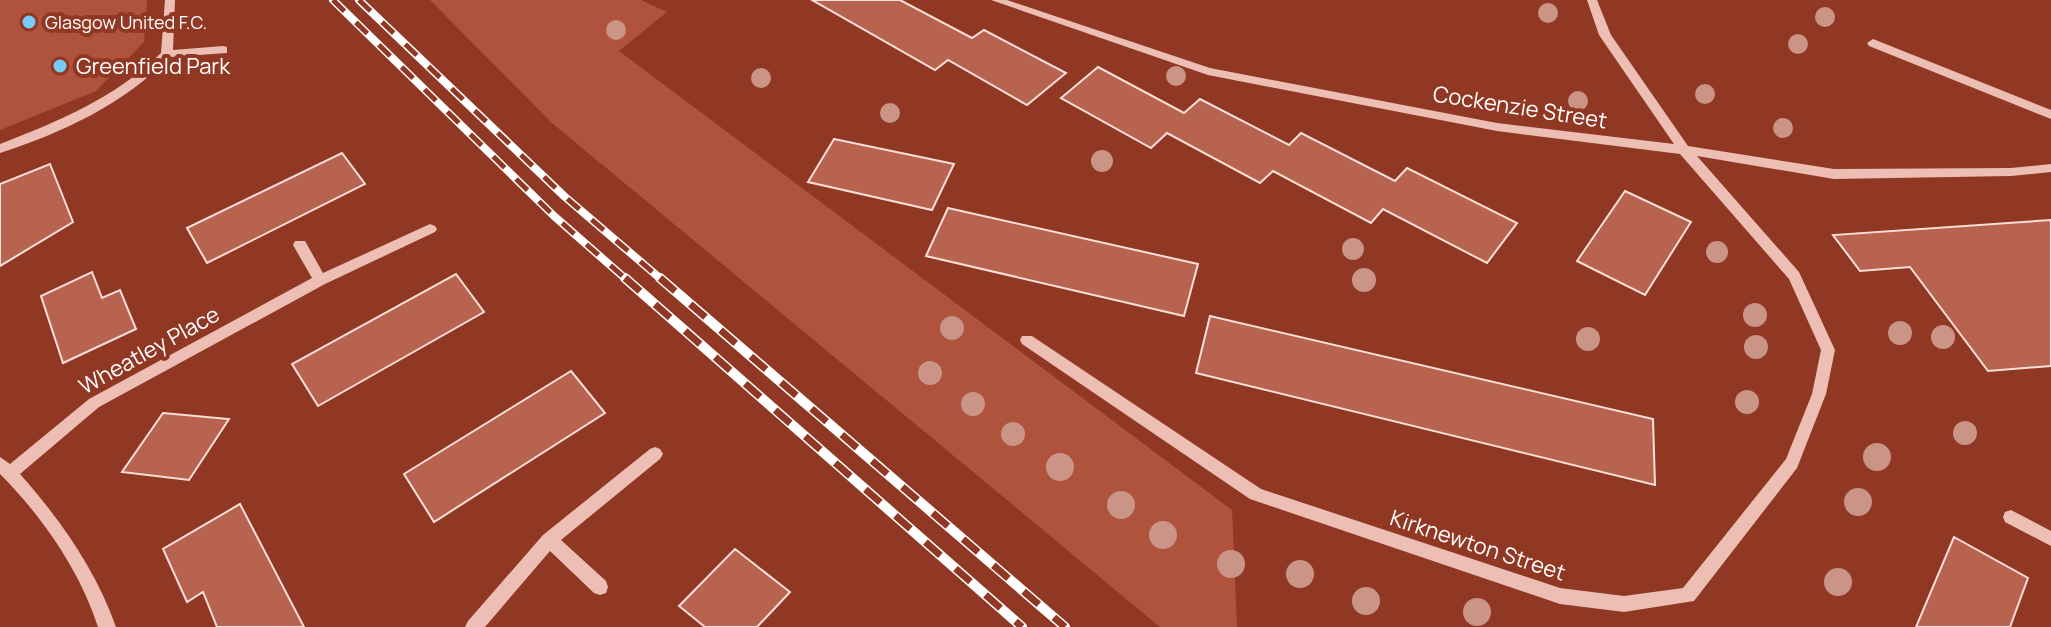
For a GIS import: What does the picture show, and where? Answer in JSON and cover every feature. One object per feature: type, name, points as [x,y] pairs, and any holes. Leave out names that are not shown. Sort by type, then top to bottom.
[{"type":"street","points":[[0,149],[99,108],[146,77],[167,54],[170,0]]},
{"type":"street","name":"Cockenzie Street","points":[[996,0],[1208,71],[1497,127],[1684,150],[1834,174],[2011,172],[2051,168]]},
{"type":"street","name":"Kirknewton Street","points":[[1027,340],[1256,494],[1560,596],[1624,604],[1688,595],[1792,463],[1819,394],[1828,350],[1794,276],[1684,150],[1605,35],[1592,0]]},
{"type":"street","points":[[1873,43],[2051,115]]},
{"type":"street","points":[[167,54],[223,50]]},
{"type":"street","name":"Wheatley Place","points":[[5,468],[94,403],[320,280],[430,229]]},
{"type":"street","points":[[300,245],[320,280]]},
{"type":"street","points":[[474,627],[549,540],[655,454]]},
{"type":"street","points":[[5,468],[45,517],[103,608],[107,627]]},
{"type":"street","points":[[2011,517],[2051,539]]},
{"type":"street","points":[[549,540],[600,587]]},
{"type":"shaded area","name":"Greenfield Park","points":[[0,0],[147,0],[144,42],[96,91],[0,130]]},
{"type":"shaded area","points":[[430,0],[641,0],[667,12],[619,51],[1232,510],[1237,627],[1160,627],[552,123]]},
{"type":"building","points":[[812,0],[900,0],[972,38],[984,30],[1066,73],[1027,105],[948,60],[935,70]]},
{"type":"building","points":[[1098,67],[1184,113],[1200,99],[1289,145],[1301,133],[1395,181],[1407,168],[1517,223],[1487,263],[1383,209],[1371,223],[1273,171],[1260,183],[1167,133],[1151,148],[1061,98]]},
{"type":"building","points":[[834,139],[954,164],[932,210],[808,182]]},
{"type":"building","points":[[342,153],[365,184],[207,263],[187,228]]},
{"type":"building","points":[[50,164],[73,222],[0,266],[0,184]]},
{"type":"building","points":[[1625,191],[1691,222],[1645,295],[1577,261]]},
{"type":"building","points":[[948,208],[1198,264],[1184,316],[926,256]]},
{"type":"building","points":[[2051,220],[2051,366],[1988,371],[1910,267],[1860,271],[1833,235]]},
{"type":"building","points":[[92,272],[102,298],[120,290],[136,329],[63,363],[41,296]]},
{"type":"building","points":[[456,274],[484,312],[318,406],[292,364]]},
{"type":"building","points":[[1210,316],[1653,419],[1655,485],[1196,373]]},
{"type":"building","points":[[571,371],[605,413],[434,522],[404,474]]},
{"type":"building","points":[[163,413],[229,419],[189,480],[122,472]]},
{"type":"building","points":[[240,504],[304,627],[217,627],[203,592],[187,602],[163,549]]},
{"type":"building","points":[[1954,537],[2028,578],[2010,627],[1916,627]]},
{"type":"building","points":[[735,549],[790,592],[757,627],[705,627],[679,606]]},
{"type":"railway","points":[[333,0],[554,216],[627,280]]},
{"type":"railway","points":[[359,0],[564,196],[662,280]]},
{"type":"railway","points":[[625,278],[1022,627]]},
{"type":"railway","points":[[660,278],[1065,627]]},
{"type":"place","name":"Glasgow United F.C.","points":[[29,22]]},
{"type":"place","name":"Greenfield Park","points":[[60,66]]}]
